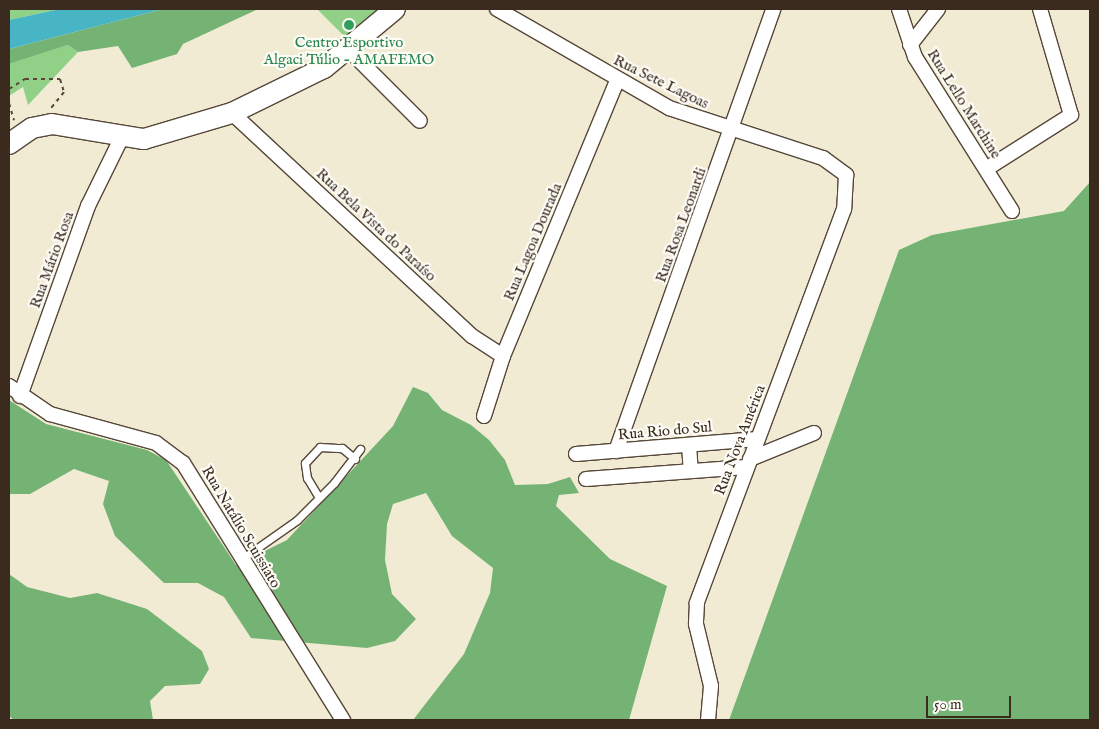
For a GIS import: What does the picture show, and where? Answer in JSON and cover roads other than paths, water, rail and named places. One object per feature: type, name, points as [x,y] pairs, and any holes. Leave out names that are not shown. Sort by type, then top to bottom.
[{"type":"street","points":[[20,136],[52,124],[121,139],[153,138],[232,113],[305,80],[349,50],[395,9]]},
{"type":"street","name":"Rua Sete Lagoas","points":[[497,9],[617,82],[687,116],[823,158],[846,176]]},
{"type":"street","name":"Rua Rosa Leonardi","points":[[616,451],[732,130],[773,9]]},
{"type":"street","name":"Rua Lello Marchine","points":[[899,9],[910,45],[1012,211]]},
{"type":"street","points":[[910,45],[938,9]]},
{"type":"street","points":[[986,169],[1071,115],[1040,9]]},
{"type":"street","points":[[349,50],[420,121]]},
{"type":"street","name":"Rua Lagoa Dourada","points":[[484,416],[503,356],[617,82]]},
{"type":"street","name":"Rua Bela Vista do Paraíso","points":[[232,113],[472,336],[503,356]]},
{"type":"street","name":"Rua Mário Rosa","points":[[20,396],[88,206],[121,139]]},
{"type":"street","name":"Rua Nova América","points":[[708,720],[711,686],[696,624],[697,603],[844,209],[846,176]]},
{"type":"street","name":"Rua Natálio Scuissiato","points":[[9,386],[20,396],[62,418],[166,448],[192,474],[343,720]]},
{"type":"street","points":[[586,479],[691,471],[749,463],[814,432]]},
{"type":"street","name":"Rua Rio do Sul","points":[[576,454],[757,440]]},
{"type":"street","points":[[689,445],[691,471]]},
{"type":"lane","points":[[318,496],[307,478],[305,463],[320,446],[342,448],[355,459]]},
{"type":"lane","points":[[242,558],[297,520],[355,459],[360,449]]},
{"type":"water","points":[[60,9],[163,9],[9,49],[9,20]]},
{"type":"place","name":"Centro Esportivo Algaci Túlio - AMAFEMO","points":[[349,25]]}]
